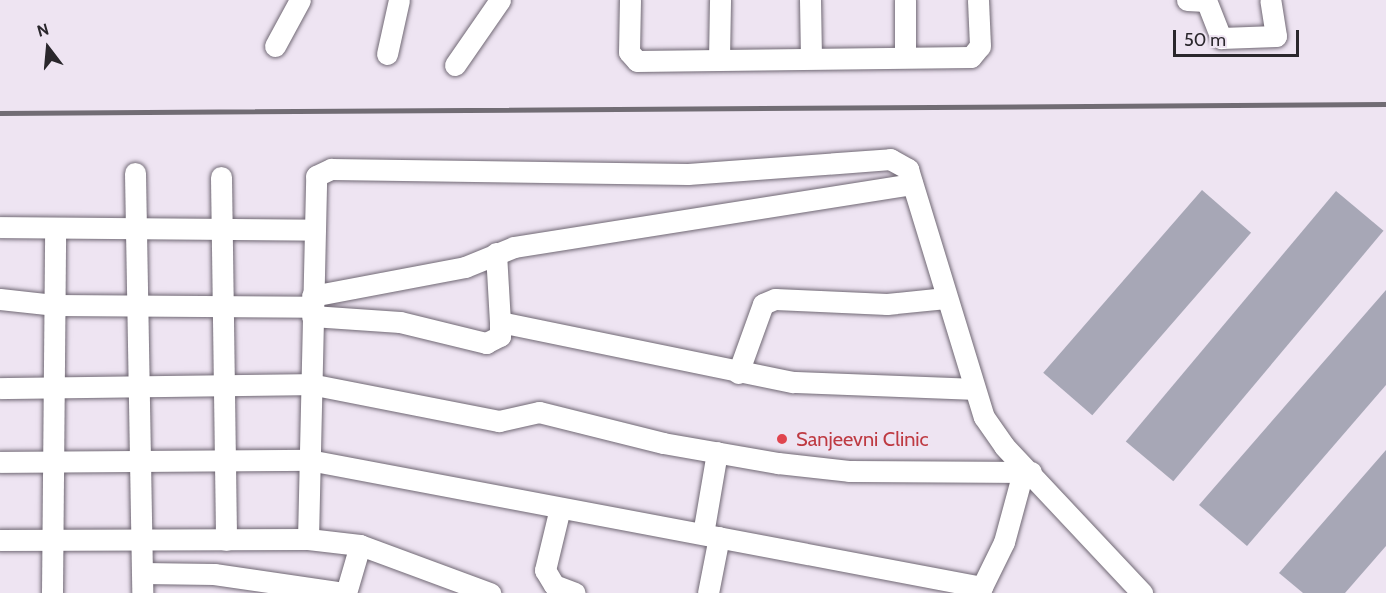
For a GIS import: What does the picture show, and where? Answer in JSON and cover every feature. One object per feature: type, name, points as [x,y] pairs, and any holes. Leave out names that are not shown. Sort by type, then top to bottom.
[{"type":"street","points":[[275,46],[300,0]]},
{"type":"street","points":[[387,54],[399,0]]},
{"type":"street","points":[[455,65],[500,0]]},
{"type":"street","points":[[630,0],[631,58],[719,59],[905,57],[978,53],[978,0]]},
{"type":"street","points":[[719,59],[720,0]]},
{"type":"street","points":[[810,0],[811,58]]},
{"type":"street","points":[[905,0],[905,57]]},
{"type":"street","points":[[1200,0],[1217,36],[1272,38],[1279,32],[1270,0]]},
{"type":"street","points":[[308,539],[313,230],[316,176],[331,169],[688,174],[890,159],[908,169],[973,389],[1004,446],[1142,593]]},
{"type":"street","points":[[135,173],[142,583],[214,574],[345,593],[360,545]]},
{"type":"street","points":[[221,177],[226,540]]},
{"type":"street","points":[[312,306],[465,267],[496,253],[912,184]]},
{"type":"street","points":[[0,227],[313,230]]},
{"type":"street","points":[[52,593],[54,228]]},
{"type":"street","points":[[0,299],[54,305],[312,306],[400,322],[486,343],[500,336],[496,253]]},
{"type":"street","points":[[738,373],[763,304],[776,299],[864,305],[946,298]]},
{"type":"street","points":[[500,322],[738,373],[854,387],[973,389]]},
{"type":"street","points":[[0,387],[224,383],[310,384],[499,421],[539,412],[717,452],[849,471],[1027,472]]},
{"type":"street","points":[[708,593],[717,452]]},
{"type":"street","points":[[0,462],[309,460],[981,590],[1004,542],[1027,472]]},
{"type":"street","points":[[560,508],[545,570],[554,585],[575,593]]},
{"type":"street","points":[[0,540],[308,539],[360,545],[490,593]]},
{"type":"building","points":[[1202,190],[1251,233],[1092,415],[1043,373]]},
{"type":"building","points":[[1336,191],[1383,231],[1173,481],[1126,441]]},
{"type":"building","points":[[1386,290],[1386,385],[1247,546],[1199,505]]},
{"type":"building","points":[[1386,450],[1386,546],[1345,593],[1303,593],[1279,573]]},
{"type":"railway","points":[[0,113],[1386,104]]},
{"type":"place","name":"Sanjeevni Clinic","points":[[782,439]]}]
